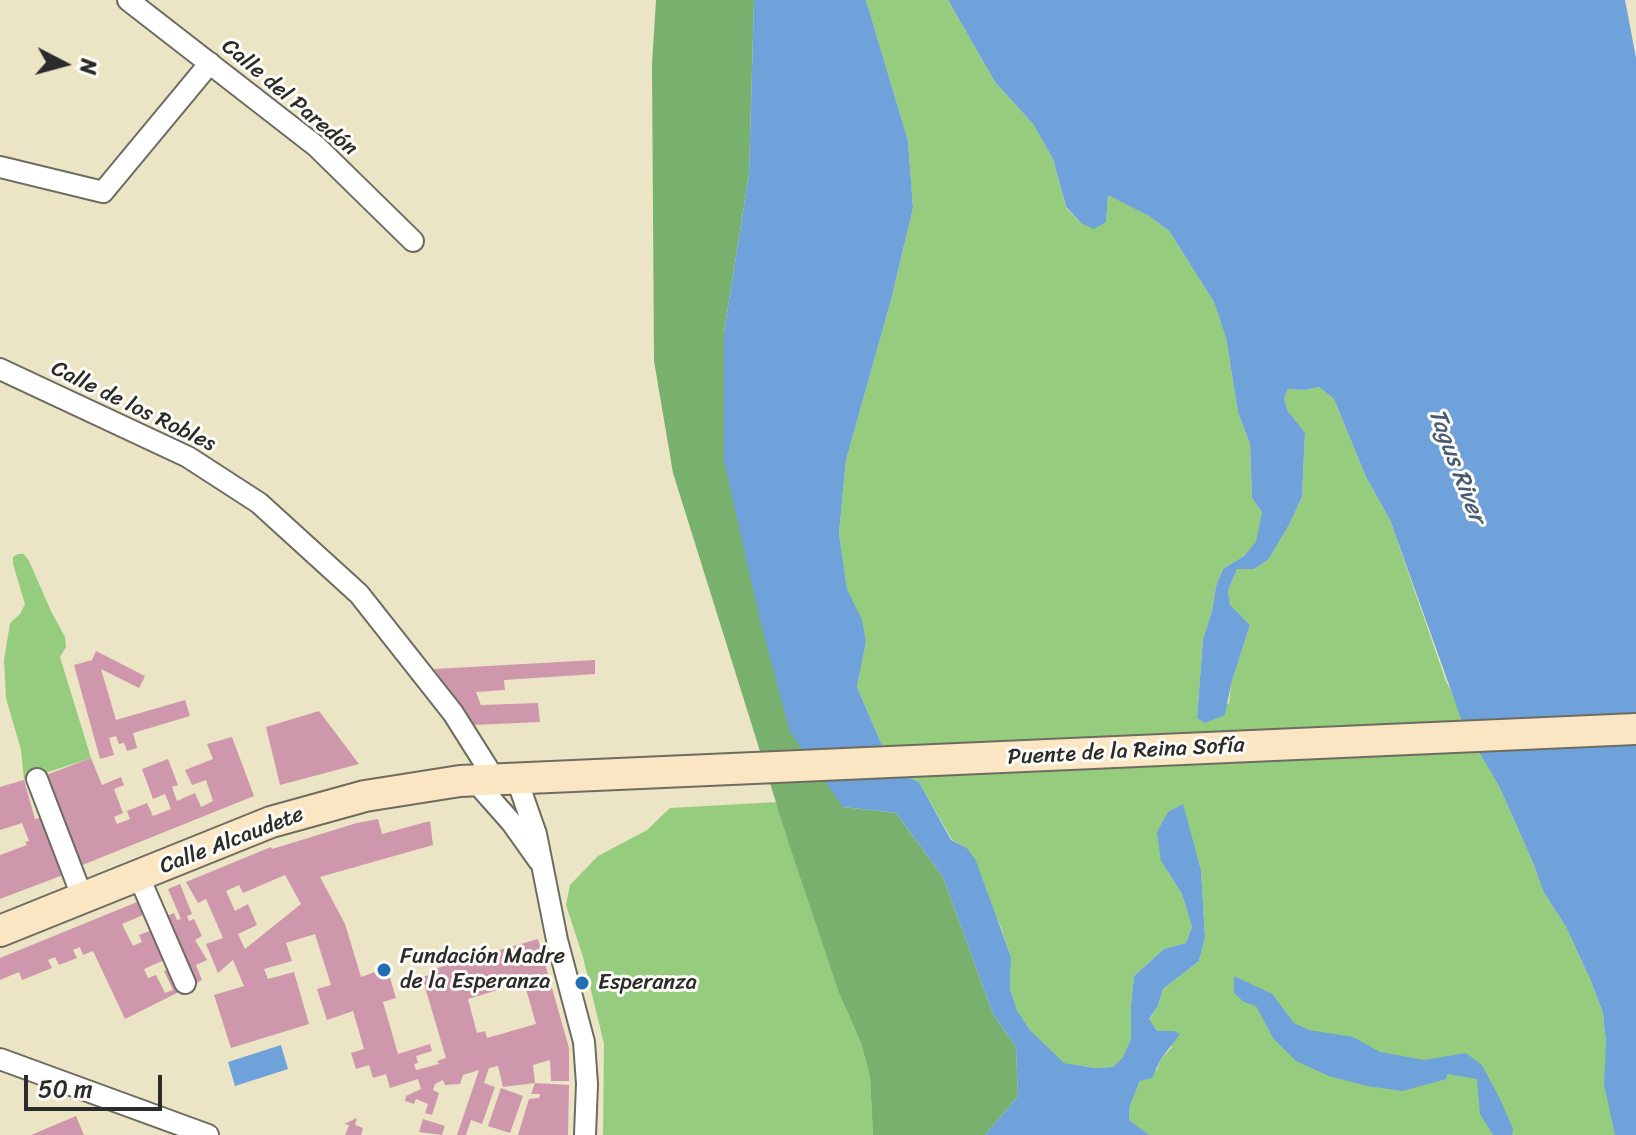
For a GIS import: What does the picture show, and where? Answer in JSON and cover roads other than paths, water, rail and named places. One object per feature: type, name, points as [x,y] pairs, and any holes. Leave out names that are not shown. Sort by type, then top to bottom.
[{"type":"main road","name":"Puente de la Reina Sofía","points":[[616,776],[1636,729]]},
{"type":"main road","name":"Calle Alcaudete","points":[[0,931],[271,822],[365,796],[486,779],[616,776]]},
{"type":"street","name":"Calle del Paredón","points":[[128,0],[316,146],[413,241]]},
{"type":"street","points":[[0,167],[103,192],[210,63]]},
{"type":"street","name":"Calle de los Robles","points":[[0,369],[188,457],[259,503],[359,594],[453,713],[468,737],[486,779]]},
{"type":"street","points":[[468,737],[486,779],[512,823],[542,864]]},
{"type":"street","points":[[37,779],[83,899]]},
{"type":"street","points":[[486,779],[536,834],[557,940],[584,1042],[587,1084],[585,1135]]},
{"type":"street","points":[[139,877],[185,983]]},
{"type":"street","points":[[0,1059],[208,1135]]},
{"type":"water","points":[[754,0],[866,0],[908,141],[913,208],[846,460],[839,533],[847,589],[862,620],[866,642],[857,687],[884,750],[898,773],[919,782],[951,840],[967,848],[976,861],[1011,957],[1010,989],[1017,1010],[1030,1030],[1064,1063],[1095,1068],[1113,1067],[1123,1057],[1131,1039],[1134,976],[1164,949],[1186,943],[1192,927],[1182,894],[1161,861],[1157,832],[1168,812],[1183,804],[1201,870],[1205,937],[1199,961],[1163,989],[1158,1006],[1149,1019],[1157,1031],[1180,1034],[1161,1059],[1152,1078],[1140,1081],[1130,1105],[1129,1120],[1149,1135],[985,1135],[1018,1096],[1016,1047],[993,1014],[943,877],[896,813],[843,807],[790,732],[760,620],[724,461],[724,332],[749,174]]},
{"type":"water","name":"Tagus River","points":[[948,0],[1625,0],[1636,58],[1636,1135],[1615,1135],[1604,1084],[1606,1043],[1603,1013],[1590,979],[1566,927],[1543,891],[1499,786],[1463,724],[1390,520],[1366,477],[1334,399],[1319,387],[1288,389],[1284,399],[1288,411],[1305,433],[1302,497],[1268,560],[1254,569],[1237,569],[1228,591],[1230,605],[1250,625],[1231,684],[1225,715],[1205,723],[1197,718],[1203,639],[1216,586],[1223,569],[1244,556],[1256,542],[1262,512],[1252,498],[1250,444],[1238,412],[1226,338],[1214,302],[1169,231],[1149,216],[1108,195],[1106,222],[1094,229],[1081,223],[1066,207],[1053,159],[1033,124],[995,82]]},
{"type":"water","points":[[1234,976],[1272,994],[1294,1023],[1309,1030],[1353,1037],[1380,1052],[1424,1060],[1466,1053],[1482,1065],[1513,1129],[1512,1135],[1493,1135],[1480,1114],[1477,1079],[1447,1074],[1446,1079],[1403,1091],[1329,1076],[1296,1061],[1273,1038],[1256,1006],[1244,1002],[1234,993]]},
{"type":"water","points":[[281,1045],[288,1069],[235,1086],[228,1062]]},
{"type":"place","name":"Fundación Madre de la Esperanza","points":[[384,970]]},
{"type":"place","name":"Esperanza","points":[[582,983]]}]
